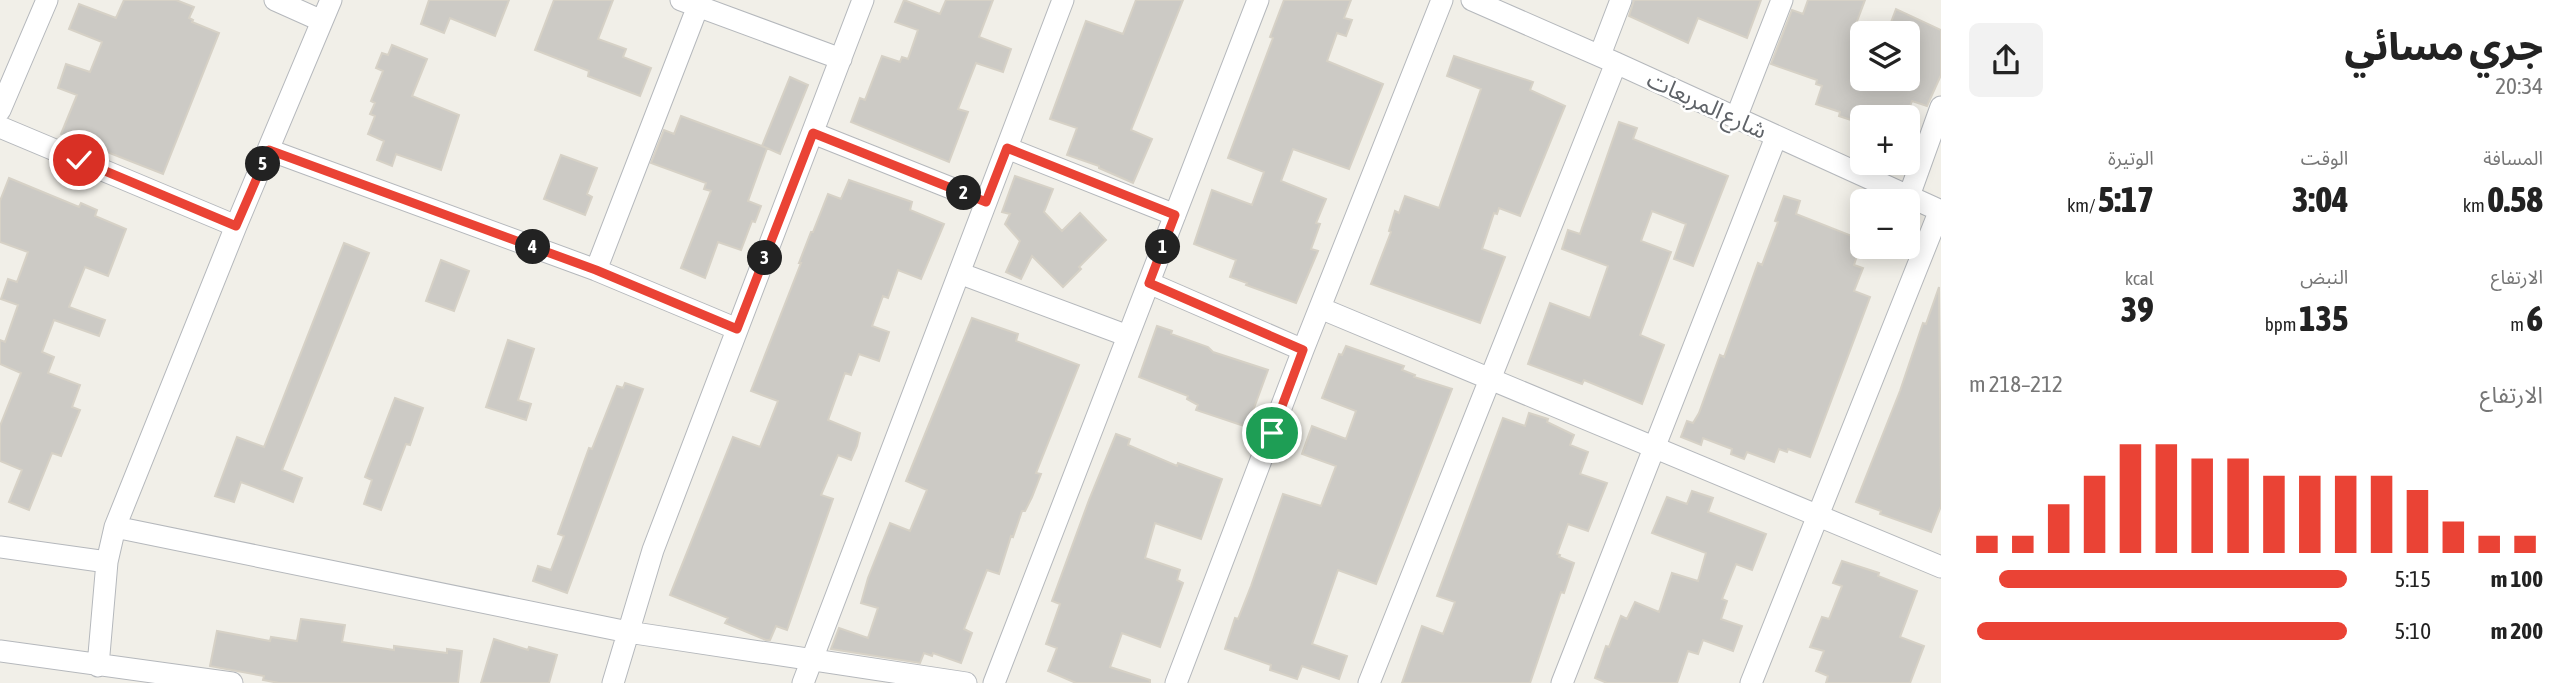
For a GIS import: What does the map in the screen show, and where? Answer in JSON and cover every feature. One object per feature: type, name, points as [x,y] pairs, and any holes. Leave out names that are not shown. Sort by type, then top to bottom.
[{"type":"street","points":[[0,110],[47,0]]},
{"type":"street","points":[[275,0],[322,20]]},
{"type":"street","points":[[98,666],[107,562],[115,527],[236,226],[331,0]]},
{"type":"street","points":[[613,683],[653,550],[863,0]]},
{"type":"street","points":[[803,683],[1063,0]]},
{"type":"street","points":[[994,683],[1258,0]]},
{"type":"street","points":[[1176,683],[1303,350],[1442,0]]},
{"type":"street","name":"شارع المربعات","points":[[1472,0],[1608,59],[1891,189]]},
{"type":"street","points":[[1369,683],[1608,59],[1620,0]]},
{"type":"street","points":[[1737,118],[1782,0]]},
{"type":"street","points":[[596,270],[689,3],[841,60]]},
{"type":"street","points":[[1912,189],[1941,107]]},
{"type":"street","points":[[0,127],[236,226]]},
{"type":"street","points":[[813,133],[986,202]]},
{"type":"street","points":[[1562,683],[1776,137]]},
{"type":"street","points":[[1007,148],[1175,215]]},
{"type":"street","points":[[269,150],[596,270],[737,329]]},
{"type":"street","name":"شارع المربعات","points":[[1920,202],[1940,210]]},
{"type":"street","points":[[1751,683],[1940,210]]},
{"type":"street","points":[[959,273],[1128,337]]},
{"type":"street","points":[[1149,283],[1303,350]]},
{"type":"street","points":[[1320,308],[1941,567]]},
{"type":"street","points":[[115,527],[628,632],[966,683]]},
{"type":"street","points":[[0,547],[107,562]]},
{"type":"street","points":[[0,651],[98,666],[126,676],[232,683]]},
{"type":"building","points":[[124,0],[176,0],[194,7],[189,18],[192,22],[219,33],[163,174],[61,134],[77,95],[58,88],[66,64],[90,72],[102,42],[69,29],[79,4],[116,18]]},
{"type":"building","points":[[429,0],[509,0],[495,36],[450,18],[444,33],[421,24]]},
{"type":"building","points":[[554,0],[613,0],[598,39],[626,49],[623,57],[651,68],[640,96],[588,76],[589,71],[535,50]]},
{"type":"building","points":[[904,0],[940,14],[946,0],[993,0],[979,37],[1011,49],[1003,72],[976,63],[958,109],[968,112],[949,162],[851,122],[860,98],[865,100],[882,56],[900,62],[902,57],[908,59],[918,30],[895,22]]},
{"type":"building","points":[[1136,0],[1183,0],[1131,130],[1152,139],[1133,183],[1099,166],[1067,155],[1077,128],[1050,119],[1086,21],[1123,34]]},
{"type":"building","points":[[1284,0],[1351,0],[1344,18],[1352,20],[1346,36],[1337,33],[1327,61],[1383,84],[1349,169],[1293,149],[1281,181],[1326,199],[1316,223],[1320,224],[1311,249],[1318,251],[1296,303],[1230,277],[1236,260],[1194,244],[1212,190],[1252,205],[1264,172],[1228,158],[1273,38],[1270,37]]},
{"type":"building","points":[[1634,0],[1761,0],[1747,38],[1698,18],[1688,43],[1629,16]]},
{"type":"building","points":[[1808,0],[1865,0],[1857,21],[1850,21],[1850,91],[1920,91],[1920,21],[1892,21],[1896,9],[1941,30],[1941,75],[1927,106],[1912,101],[1910,105],[1850,105],[1850,120],[1839,116],[1840,112],[1816,104],[1822,86],[1816,84],[1817,80],[1771,64],[1792,10],[1803,14]]},
{"type":"building","points":[[392,45],[427,59],[412,96],[459,115],[441,170],[396,154],[392,166],[377,160],[384,141],[368,134],[375,116],[370,114],[375,103],[371,101],[383,71],[376,68],[382,53],[388,55]]},
{"type":"building","points":[[1454,56],[1533,82],[1530,90],[1565,106],[1520,216],[1499,208],[1497,214],[1494,213],[1482,249],[1505,257],[1480,323],[1371,284],[1391,232],[1389,231],[1395,211],[1399,213],[1405,196],[1439,208],[1481,89],[1447,76]]},
{"type":"building","points":[[790,77],[808,85],[780,154],[762,146]]},
{"type":"building","points":[[681,116],[767,148],[748,201],[761,206],[755,222],[752,221],[741,250],[718,242],[705,278],[681,268],[711,191],[704,189],[706,183],[651,163],[664,130],[674,134]]},
{"type":"building","points":[[1619,122],[1637,128],[1633,139],[1728,176],[1693,266],[1674,259],[1686,224],[1652,211],[1641,241],[1671,252],[1640,335],[1664,345],[1642,404],[1584,380],[1582,384],[1528,364],[1550,303],[1590,318],[1608,266],[1562,249],[1568,230],[1580,234]]},
{"type":"building","points":[[561,155],[597,168],[587,194],[592,197],[585,215],[544,199]]},
{"type":"building","points":[[1015,176],[1053,189],[1044,212],[1062,231],[1080,213],[1106,240],[1063,287],[1032,256],[1021,279],[1006,272],[1020,241],[1005,224],[1010,214],[1002,212]]},
{"type":"building","points":[[9,178],[79,207],[81,203],[97,210],[95,216],[126,229],[108,276],[85,267],[69,307],[105,320],[99,336],[54,320],[42,352],[54,357],[48,373],[80,385],[72,407],[80,410],[61,456],[52,453],[29,510],[9,502],[22,470],[0,461],[0,426],[21,373],[0,364],[0,340],[5,342],[18,305],[1,299],[8,279],[17,282],[28,252],[0,242],[0,201]]},
{"type":"building","points":[[849,180],[912,202],[910,210],[944,224],[921,279],[898,270],[888,298],[883,296],[872,326],[889,332],[879,361],[859,354],[851,375],[845,373],[828,420],[860,433],[857,446],[851,460],[838,455],[821,495],[833,499],[787,630],[776,626],[770,640],[766,640],[725,623],[728,618],[670,595],[733,437],[760,447],[778,401],[751,391],[828,194],[841,199]]},
{"type":"building","points":[[1784,196],[1800,201],[1796,214],[1850,235],[1850,259],[1856,259],[1854,265],[1863,268],[1854,291],[1870,297],[1810,457],[1788,449],[1787,452],[1779,449],[1774,462],[1747,452],[1744,459],[1731,454],[1732,449],[1703,438],[1701,445],[1681,437],[1687,421],[1693,423],[1699,413],[1720,355],[1724,357],[1758,263],[1762,265],[1778,222],[1775,221]]},
{"type":"building","points":[[344,243],[369,253],[282,470],[302,478],[293,502],[241,482],[234,502],[215,496],[237,437],[264,447]]},
{"type":"building","points":[[441,260],[469,271],[454,311],[426,301]]},
{"type":"building","points":[[1939,287],[1941,506],[1931,532],[1880,514],[1881,511],[1856,502]]},
{"type":"building","points":[[972,318],[1018,334],[1016,341],[1079,365],[1036,473],[1041,474],[1032,497],[1025,511],[1022,511],[1013,537],[1011,536],[999,574],[987,570],[964,629],[972,633],[961,663],[933,653],[932,656],[924,653],[920,663],[831,649],[839,628],[868,638],[878,608],[861,603],[868,578],[890,523],[910,531],[927,490],[906,481]]},
{"type":"building","points":[[1157,326],[1208,347],[1213,352],[1268,370],[1247,427],[1196,410],[1198,405],[1187,399],[1188,396],[1139,377]]},
{"type":"building","points":[[508,340],[534,349],[518,400],[531,404],[526,420],[486,407]]},
{"type":"building","points":[[1346,346],[1404,366],[1402,370],[1415,375],[1414,377],[1452,389],[1376,584],[1338,570],[1312,644],[1347,656],[1339,679],[1302,666],[1297,679],[1270,670],[1271,665],[1225,649],[1235,618],[1238,619],[1251,586],[1283,494],[1321,506],[1336,466],[1302,454],[1312,426],[1346,439],[1356,411],[1322,398],[1339,354],[1342,355]]},
{"type":"building","points":[[625,383],[643,389],[567,593],[533,581],[538,566],[551,570],[564,536],[558,534],[589,448],[592,449],[617,386],[623,388]]},
{"type":"building","points":[[395,398],[423,408],[381,510],[364,504],[372,480],[365,477]]},
{"type":"building","points":[[1529,413],[1548,419],[1547,422],[1574,435],[1570,445],[1588,452],[1580,474],[1607,483],[1588,531],[1568,524],[1557,554],[1574,563],[1564,593],[1561,592],[1530,683],[1402,683],[1422,626],[1443,634],[1455,602],[1437,596],[1503,418],[1525,426]]},
{"type":"building","points":[[1116,434],[1130,439],[1128,445],[1177,466],[1178,463],[1222,479],[1201,539],[1155,523],[1145,558],[1180,570],[1177,580],[1183,583],[1160,647],[1122,633],[1110,667],[1150,680],[1150,683],[1076,683],[1048,671],[1057,648],[1046,644],[1060,604],[1052,601]]},
{"type":"building","points":[[1692,491],[1713,498],[1708,512],[1766,534],[1752,570],[1736,564],[1722,599],[1727,601],[1721,619],[1742,626],[1733,651],[1703,640],[1698,654],[1688,651],[1677,683],[1607,683],[1595,678],[1606,646],[1609,647],[1621,616],[1627,619],[1635,602],[1659,612],[1672,573],[1698,581],[1706,553],[1652,533],[1667,497],[1687,504]]},
{"type":"building","points":[[1842,561],[1879,573],[1878,576],[1917,591],[1900,637],[1924,646],[1910,683],[1826,683],[1828,676],[1816,671],[1824,651],[1810,647],[1822,617],[1829,619],[1842,586],[1833,583]]},
{"type":"building","points":[[301,619],[345,625],[342,642],[394,650],[394,646],[447,653],[447,649],[462,651],[458,683],[279,683],[263,680],[264,676],[210,666],[217,631],[270,641],[271,637],[297,641]]},
{"type":"building","points":[[494,639],[528,650],[529,647],[557,655],[549,683],[481,683]]},
{"type":"route","points":[[79,160],[236,226],[269,150],[596,270],[737,329],[813,133],[986,202],[1007,148],[1175,215],[1149,283],[1303,350],[1272,433]]}]
